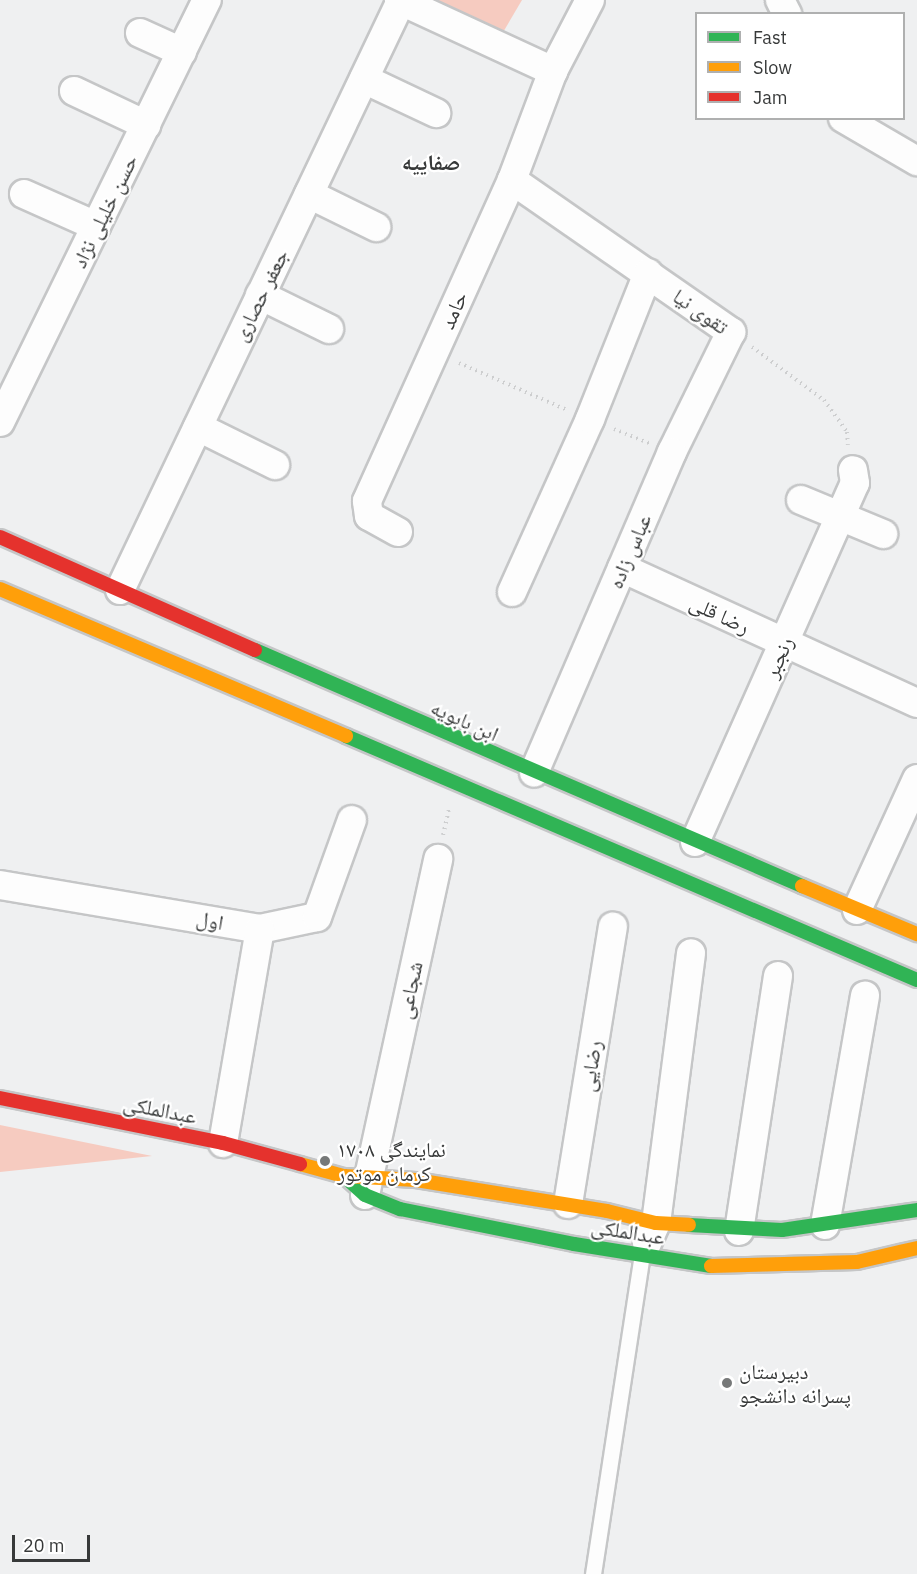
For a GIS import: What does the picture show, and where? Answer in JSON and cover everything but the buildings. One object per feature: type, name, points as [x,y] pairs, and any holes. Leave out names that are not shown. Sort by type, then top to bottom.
[{"type":"main road","name":"ابن بابویه","points":[[0,537],[534,773],[917,934]]},
{"type":"main road","points":[[0,589],[454,785],[917,980]]},
{"type":"main road","name":"عبدالملکی","points":[[0,1098],[223,1143],[359,1182],[568,1204],[656,1223],[740,1231],[825,1226],[917,1210]]},
{"type":"main road","name":"عبدالملکی","points":[[359,1182],[400,1209],[574,1244],[725,1268],[857,1262],[917,1248]]},
{"type":"street","points":[[400,0],[553,71]]},
{"type":"street","name":"جعفر حصاری","points":[[120,590],[400,0]]},
{"type":"street","name":"حامد","points":[[398,532],[369,516],[367,501],[512,180],[553,71],[590,0]]},
{"type":"street","name":"حسن خلیلی نژاد","points":[[0,422],[182,52],[201,2]]},
{"type":"street","points":[[140,33],[182,52]]},
{"type":"street","points":[[364,79],[436,113]]},
{"type":"street","points":[[74,91],[146,125]]},
{"type":"street","points":[[846,120],[917,161]]},
{"type":"street","name":"تقوی نیا","points":[[512,180],[731,332]]},
{"type":"street","points":[[24,194],[96,226]]},
{"type":"street","points":[[309,194],[376,227]]},
{"type":"street","points":[[512,592],[590,419],[648,273]]},
{"type":"street","points":[[260,295],[329,329]]},
{"type":"street","name":"عباس زاده","points":[[534,773],[672,452],[731,332]]},
{"type":"street","points":[[198,427],[275,465]]},
{"type":"street","name":"رنجبر","points":[[695,842],[855,483],[853,470]]},
{"type":"street","points":[[801,500],[883,534]]},
{"type":"street","name":"رضا قلی","points":[[622,568],[783,644],[917,703]]},
{"type":"street","points":[[857,909],[917,779]]},
{"type":"street","name":"اول","points":[[0,885],[260,929],[317,917],[352,819]]},
{"type":"street","name":"شجاعی","points":[[359,1182],[438,859]]},
{"type":"street","name":"رضایی","points":[[568,1204],[613,927]]},
{"type":"street","points":[[223,1143],[260,929]]},
{"type":"street","points":[[642,1254],[656,1223],[690,953]]},
{"type":"street","points":[[740,1231],[778,976]]},
{"type":"street","points":[[825,1226],[865,995]]},
{"type":"lane","points":[[593,1574],[642,1254]]},
{"type":"path","name":"تقوی نیا","points":[[731,332],[824,400],[847,432],[853,470]]},
{"type":"path","points":[[434,352],[672,452]]},
{"type":"path","points":[[438,859],[454,785]]},
{"type":"shaded area","points":[[428,0],[522,0],[502,34]]},
{"type":"shaded area","points":[[0,1125],[152,1156],[0,1172]]},
{"type":"traffic: fast","points":[[255,650],[802,886]]},
{"type":"traffic: fast","points":[[346,736],[917,980]]},
{"type":"traffic: fast","points":[[344,1176],[365,1195],[400,1209],[574,1244],[711,1266]]},
{"type":"traffic: fast","points":[[689,1225],[782,1230],[917,1210]]},
{"type":"traffic: slow","points":[[0,589],[346,736]]},
{"type":"traffic: slow","points":[[802,886],[917,934]]},
{"type":"traffic: slow","points":[[300,1164],[344,1176],[416,1180],[607,1211],[656,1223],[689,1225]]},
{"type":"traffic: slow","points":[[711,1266],[857,1262],[917,1248]]},
{"type":"traffic: jam","points":[[0,537],[255,650]]},
{"type":"traffic: jam","points":[[0,1098],[223,1143],[300,1164]]},
{"type":"place","name":"نمایندگی ۱۷۰۸ کرمان موتور","points":[[325,1161]]},
{"type":"place","name":"دبیرستان پسرانه دانشجو","points":[[727,1383]]},
{"type":"district","name":"صفاییه","points":[[431,162]]}]
